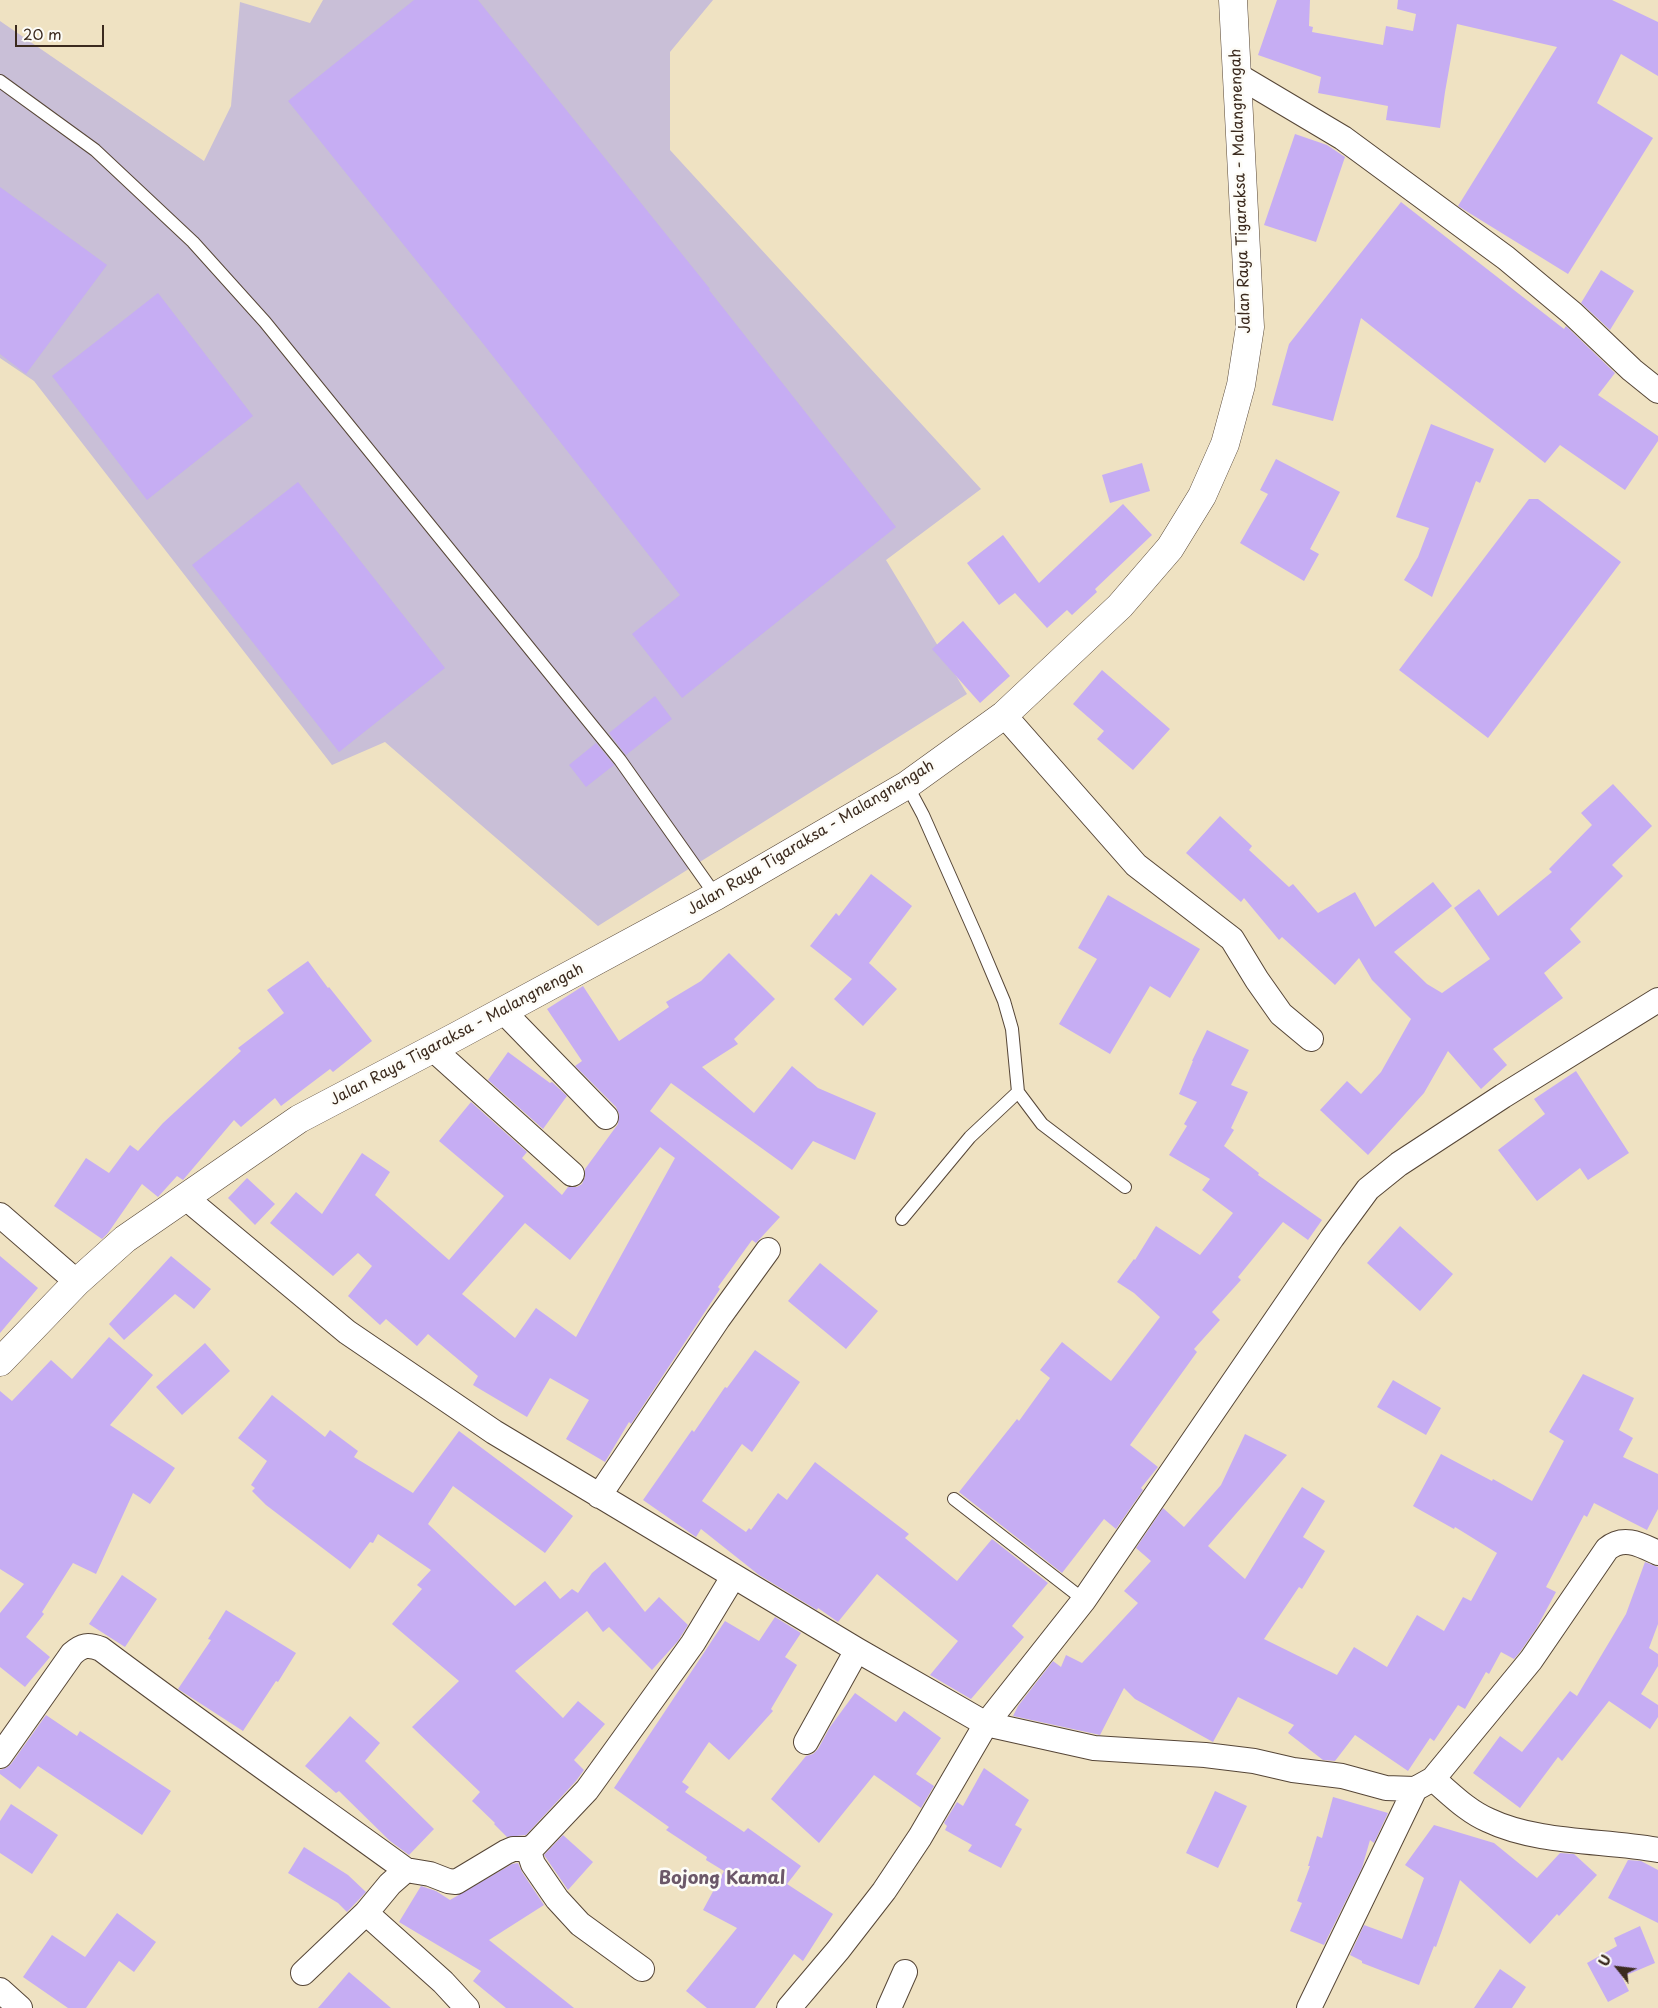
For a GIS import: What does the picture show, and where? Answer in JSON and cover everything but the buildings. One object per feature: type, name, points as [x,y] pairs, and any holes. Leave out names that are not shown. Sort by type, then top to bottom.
[{"type":"main road","name":"Jalan Raya Tigaraksa - Malangnengah","points":[[0,1362],[77,1282],[126,1239],[299,1119],[503,1012],[716,896],[907,785],[1004,715],[1120,606],[1170,548],[1202,496],[1225,444],[1241,385],[1250,327],[1233,0]]},
{"type":"street","points":[[1237,75],[1343,138],[1506,258],[1572,313],[1632,370],[1658,391]]},
{"type":"street","points":[[1004,715],[1136,865],[1232,939],[1281,1014],[1311,1039]]},
{"type":"street","points":[[789,2008],[839,1949],[884,1891],[920,1837],[986,1724],[1084,1600],[1368,1189],[1399,1164],[1658,1000]]},
{"type":"street","points":[[503,1012],[606,1118]]},
{"type":"street","points":[[433,1049],[572,1174]]},
{"type":"street","points":[[186,1198],[347,1332],[494,1432],[857,1650],[986,1724],[1094,1748],[1204,1755],[1254,1761],[1293,1770],[1342,1776],[1386,1788],[1424,1784],[1489,1821],[1510,1828],[1545,1836],[1658,1850]]},
{"type":"street","points":[[0,1215],[77,1282]]},
{"type":"street","points":[[599,1496],[718,1319],[768,1250]]},
{"type":"street","points":[[1309,2008],[1424,1784],[1531,1660],[1607,1549],[1613,1544],[1623,1541],[1633,1542],[1658,1553]]},
{"type":"street","points":[[0,1756],[72,1654],[84,1645],[92,1646],[101,1649],[406,1870],[430,1874],[456,1882],[506,1852],[513,1849],[528,1849],[539,1842],[587,1790],[693,1643],[733,1576]]},
{"type":"street","points":[[806,1742],[857,1650]]},
{"type":"street","points":[[528,1849],[533,1864],[558,1899],[580,1924],[642,1969]]},
{"type":"street","points":[[303,1973],[366,1913],[390,1884],[406,1870]]},
{"type":"street","points":[[366,1913],[443,1982],[467,2008]]},
{"type":"street","points":[[889,2008],[905,1972]]},
{"type":"street","points":[[0,1990],[20,2008]]},
{"type":"lane","points":[[0,81],[95,150],[193,242],[265,322],[620,760],[716,896]]},
{"type":"lane","points":[[907,785],[923,815],[978,937],[1004,1001],[1012,1029],[1018,1092],[1042,1124],[1125,1187]]},
{"type":"lane","points":[[902,1220],[970,1137],[1018,1092]]},
{"type":"lane","points":[[954,1500],[1084,1600]]},
{"type":"shaded area","points":[[323,0],[713,0],[670,52],[670,150],[981,489],[886,560],[967,694],[598,926],[385,742],[332,765],[34,381],[0,358],[0,21],[204,161],[231,106],[240,2],[310,23]]},
{"type":"district","name":"Bojong Kamal","points":[[722,1879]]}]
